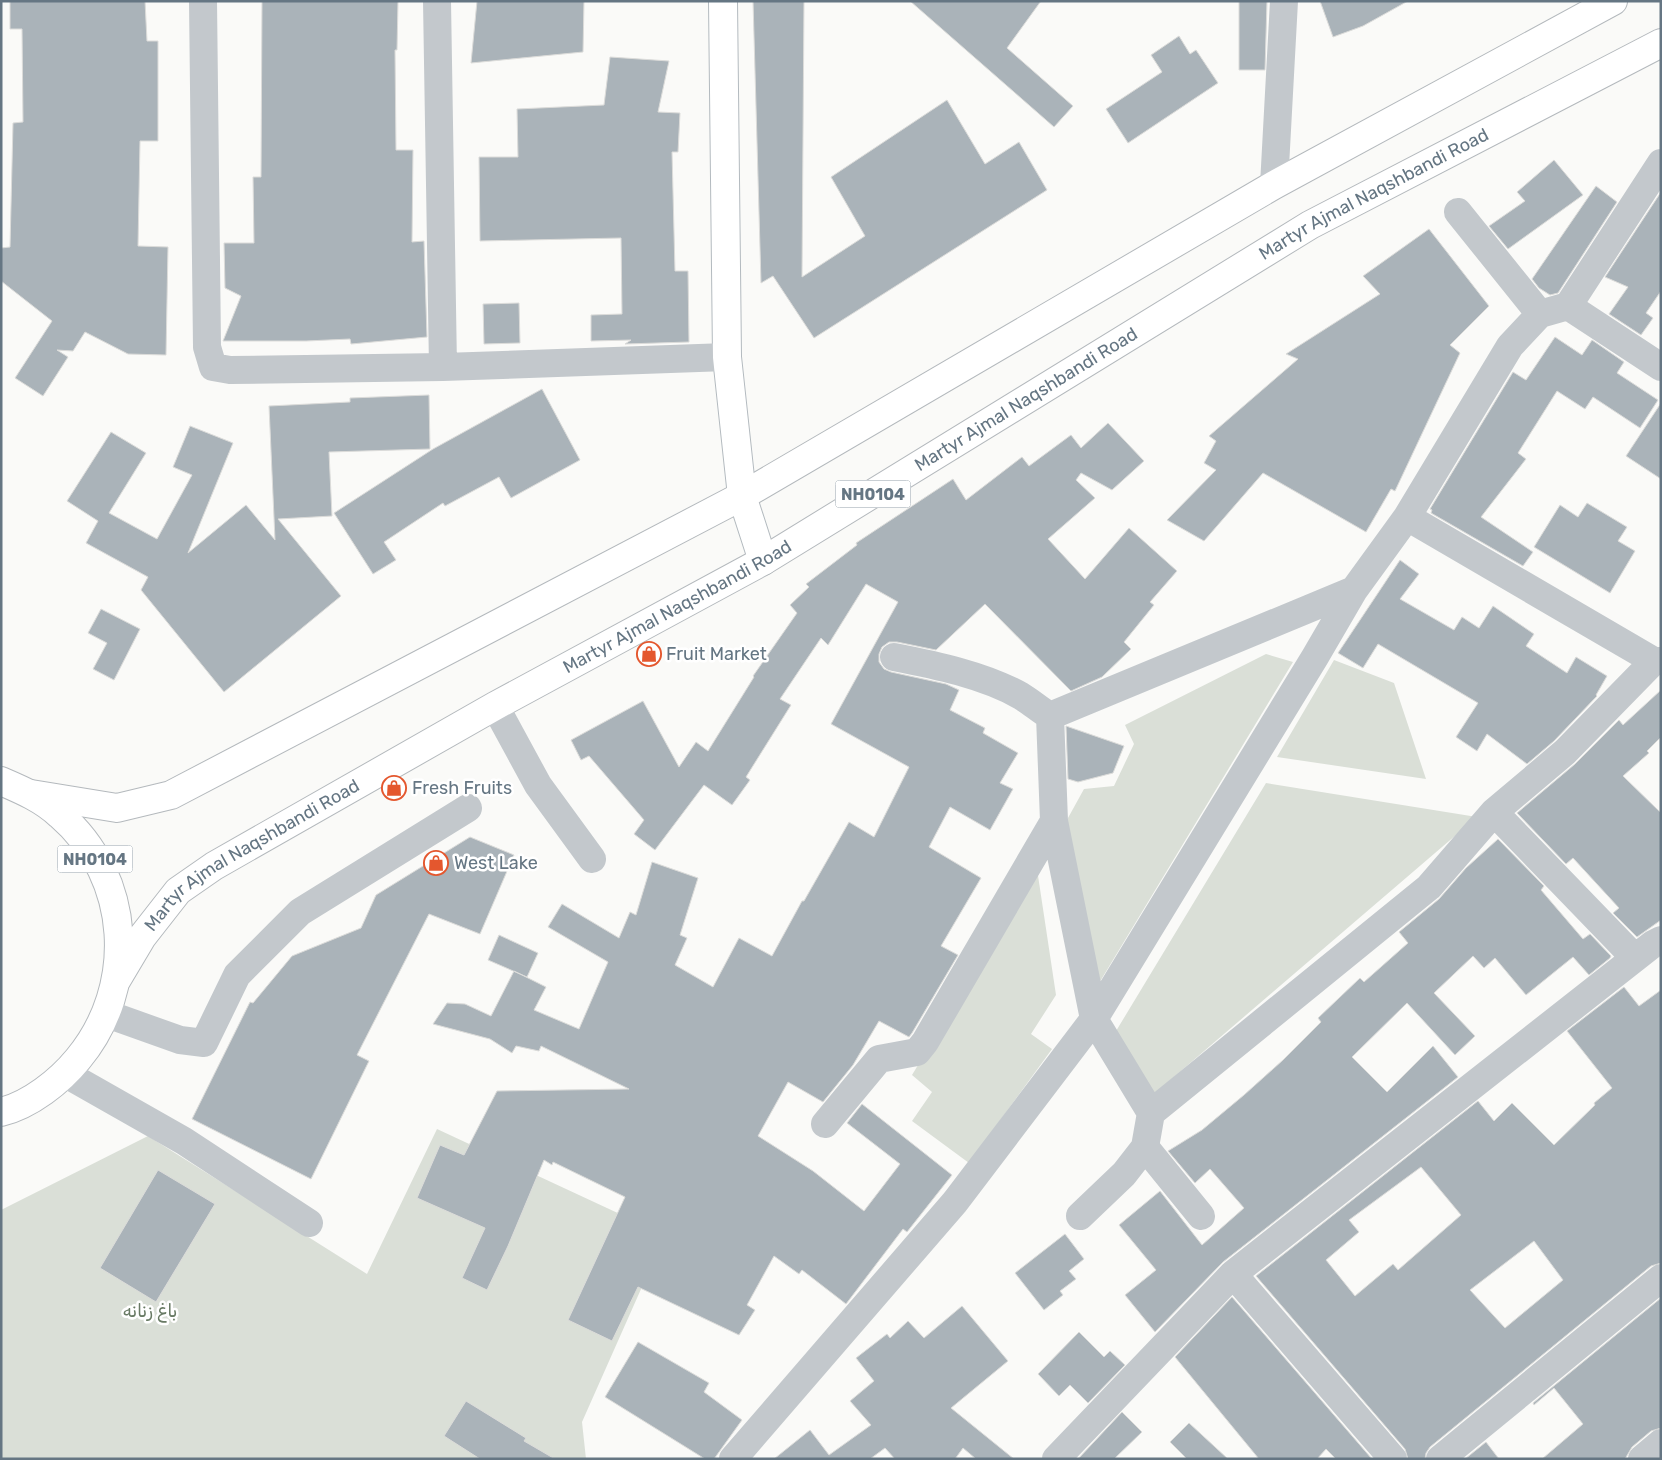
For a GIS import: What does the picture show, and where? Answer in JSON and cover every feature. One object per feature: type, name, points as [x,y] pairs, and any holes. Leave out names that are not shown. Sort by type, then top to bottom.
[{"type":"main road","points":[[723,1],[727,357],[742,496],[763,562]]},
{"type":"main road","name":"NH0104","points":[[31,794],[117,808],[171,795],[742,496],[1274,185],[1613,1]]},
{"type":"main road","name":"Martyr Ajmal Naqshbandi Road","points":[[117,979],[142,937],[178,891],[214,866],[495,706],[763,562],[1310,225],[1661,44]]},
{"type":"main road","name":"NH0104","points":[[1,781],[31,794],[61,815],[85,842],[104,873],[116,907],[120,943],[117,979],[107,1014],[89,1046],[66,1074],[37,1096],[1,1112]]},
{"type":"street","points":[[203,1],[206,347],[213,367],[230,370],[443,368],[727,357]]},
{"type":"street","points":[[437,1],[443,368]]},
{"type":"street","points":[[1274,185],[1284,1]]},
{"type":"street","points":[[733,1459],[955,1202],[1094,1019],[1354,590],[1407,517],[1510,346],[1540,314],[1568,306],[1661,163]]},
{"type":"street","points":[[1458,212],[1540,314]]},
{"type":"street","points":[[1568,306],[1661,367]]},
{"type":"street","points":[[1080,1216],[1124,1174],[1145,1147],[1151,1113],[1429,887],[1494,812],[1565,752],[1657,661],[1407,517]]},
{"type":"street","points":[[1050,716],[1354,590]]},
{"type":"street","points":[[894,657],[974,677],[1020,696],[1050,716]]},
{"type":"street","points":[[495,706],[538,785],[592,859]]},
{"type":"street","points":[[1050,716],[1054,821],[1094,1019],[1151,1113]]},
{"type":"street","points":[[107,1014],[180,1040],[204,1043],[237,975],[300,912],[468,808]]},
{"type":"street","points":[[1056,1459],[1233,1274],[1652,949],[1494,812]]},
{"type":"street","points":[[825,1124],[879,1059],[916,1052],[925,1042],[1054,821]]},
{"type":"street","points":[[66,1074],[184,1141],[309,1223]]},
{"type":"street","points":[[1145,1147],[1201,1216]]},
{"type":"street","points":[[1233,1274],[1394,1459]]},
{"type":"street","points":[[1440,1459],[1661,1278]]},
{"type":"street","points":[[1642,1459],[1661,1443]]},
{"type":"green space","points":[[1266,654],[1293,662],[1090,998],[1063,827],[1084,789],[1114,786],[1134,744],[1125,725]]},
{"type":"green space","points":[[1334,660],[1394,683],[1426,779],[1277,757]]},
{"type":"green space","points":[[1266,783],[1477,817],[1147,1100],[1110,1041]]},
{"type":"green space","points":[[1037,869],[1056,995],[1031,1034],[1052,1049],[969,1163],[912,1121],[932,1092],[912,1075]]},
{"type":"green space","name":"باغ زنانه","points":[[437,1129],[665,1235],[582,1422],[586,1459],[1,1459],[1,1210],[148,1136],[367,1274]]},
{"type":"building","points":[[10,1],[145,1],[147,41],[158,41],[158,141],[140,141],[138,246],[168,247],[166,355],[128,354],[85,332],[73,351],[57,350],[68,357],[43,396],[15,378],[52,321],[1,281],[1,248],[10,247],[13,123],[23,122],[22,29],[10,29]]},
{"type":"building","points":[[262,1],[398,1],[397,50],[395,50],[396,150],[413,150],[412,242],[424,241],[427,337],[351,344],[350,339],[223,341],[241,296],[225,288],[224,243],[254,243],[253,177],[261,177]]},
{"type":"building","points":[[477,1],[584,1],[583,52],[471,63]]},
{"type":"building","points":[[753,1],[804,1],[802,277],[865,236],[831,177],[947,100],[985,164],[1019,142],[1047,190],[814,338],[773,276],[761,283]]},
{"type":"building","points":[[910,1],[1041,1],[1007,48],[1073,106],[1054,127]]},
{"type":"building","points":[[1239,1],[1267,1],[1265,70],[1239,70]]},
{"type":"building","points":[[1320,1],[1408,1],[1363,26],[1333,37]]},
{"type":"building","points":[[1179,36],[1190,54],[1196,50],[1218,83],[1128,143],[1106,109],[1162,72],[1151,55]]},
{"type":"building","points":[[610,57],[669,61],[658,112],[680,113],[678,152],[672,152],[675,271],[688,271],[689,342],[625,344],[631,340],[591,341],[591,315],[622,314],[621,238],[480,241],[479,157],[518,157],[517,109],[604,105]]},
{"type":"building","points":[[1554,160],[1583,195],[1508,249],[1489,226],[1525,201],[1517,192]]},
{"type":"building","points":[[1596,186],[1617,202],[1558,293],[1550,295],[1539,288],[1532,279]]},
{"type":"building","points":[[1661,192],[1661,291],[1646,313],[1653,318],[1641,335],[1609,314],[1628,287],[1605,277]]},
{"type":"building","points":[[1429,229],[1489,306],[1450,345],[1460,353],[1395,491],[1391,489],[1366,532],[1263,473],[1204,541],[1167,520],[1216,470],[1204,463],[1216,441],[1209,436],[1298,359],[1286,354],[1380,294],[1363,276]]},
{"type":"building","points":[[519,303],[520,343],[484,344],[483,304]]},
{"type":"building","points":[[1555,337],[1582,355],[1592,340],[1624,362],[1617,373],[1658,400],[1640,428],[1593,397],[1585,409],[1557,391],[1518,453],[1526,459],[1481,517],[1533,552],[1523,566],[1431,513],[1432,510],[1430,509],[1513,372],[1526,380]]},
{"type":"building","points":[[542,389],[580,460],[511,498],[499,477],[445,506],[443,503],[384,542],[396,560],[373,574],[334,513],[433,449]]},
{"type":"building","points":[[429,395],[430,449],[329,452],[332,516],[278,519],[341,596],[224,692],[141,590],[148,577],[86,543],[98,521],[67,501],[111,432],[146,453],[109,513],[157,539],[192,475],[173,467],[190,426],[233,443],[188,553],[246,505],[275,540],[269,406],[350,402],[350,398]]},
{"type":"building","points":[[1661,403],[1661,479],[1626,456]]},
{"type":"building","points":[[1108,423],[1144,461],[1112,490],[1081,473],[1076,480],[1095,498],[1048,539],[1085,579],[1129,528],[1177,571],[1150,602],[1154,605],[1124,642],[1131,649],[1102,677],[1071,691],[985,604],[936,650],[897,642],[889,642],[882,647],[879,654],[879,662],[884,669],[946,684],[959,690],[950,710],[985,728],[983,733],[1018,753],[1000,783],[1013,789],[990,830],[950,807],[929,847],[981,878],[941,946],[958,955],[912,1033],[909,1037],[879,1021],[853,1065],[823,1102],[788,1082],[758,1136],[813,1171],[864,1211],[900,1164],[847,1123],[862,1104],[952,1175],[907,1232],[903,1229],[846,1304],[802,1270],[799,1274],[774,1256],[747,1305],[755,1310],[739,1335],[638,1287],[612,1341],[568,1320],[625,1197],[553,1162],[552,1165],[544,1160],[508,1246],[487,1290],[462,1278],[485,1228],[417,1198],[440,1145],[464,1155],[497,1091],[629,1089],[541,1046],[539,1051],[516,1046],[512,1053],[490,1039],[433,1024],[447,1003],[465,1004],[491,1016],[514,971],[546,987],[534,1010],[579,1029],[608,962],[548,927],[562,904],[619,938],[630,912],[636,915],[652,862],[698,878],[680,935],[687,938],[675,965],[713,987],[739,938],[772,956],[849,822],[874,837],[909,767],[831,724],[898,602],[866,584],[828,645],[821,638],[780,699],[791,705],[746,777],[750,780],[732,805],[704,785],[655,850],[634,834],[644,820],[589,756],[581,760],[571,740],[643,701],[679,767],[696,742],[708,751],[753,676],[797,613],[790,605],[809,587],[806,584],[857,545],[856,543],[953,479],[966,500],[1022,457],[1029,466],[1071,435],[1081,448]]},
{"type":"building","points":[[1587,503],[1627,527],[1618,541],[1635,551],[1610,593],[1534,547],[1560,505],[1578,517]]},
{"type":"building","points":[[1400,560],[1419,574],[1400,599],[1454,630],[1462,617],[1479,628],[1493,606],[1534,634],[1526,646],[1567,673],[1576,657],[1607,676],[1597,696],[1554,741],[1527,764],[1487,734],[1477,751],[1456,737],[1478,703],[1378,644],[1363,668],[1338,653]]},
{"type":"building","points":[[101,609],[140,629],[114,680],[93,669],[107,643],[88,633]]},
{"type":"building","points":[[1661,690],[1661,737],[1647,751],[1649,753],[1623,776],[1661,813],[1661,920],[1637,937],[1613,913],[1619,908],[1573,858],[1566,864],[1517,813],[1575,764],[1619,720],[1623,725]]},
{"type":"building","points":[[1066,726],[1124,746],[1113,773],[1078,782],[1068,779]]},
{"type":"building","points":[[470,837],[514,855],[480,934],[429,914],[357,1055],[369,1061],[311,1179],[192,1119],[250,1002],[253,1003],[292,956],[361,928],[376,895]]},
{"type":"building","points":[[1498,839],[1544,886],[1541,890],[1583,939],[1590,934],[1611,956],[1610,958],[1589,975],[1573,957],[1526,995],[1495,958],[1484,968],[1473,956],[1434,993],[1475,1036],[1455,1055],[1407,1003],[1352,1057],[1387,1092],[1433,1046],[1458,1077],[1223,1262],[1155,1332],[1125,1295],[1156,1270],[1119,1225],[1160,1191],[1202,1245],[1244,1208],[1210,1169],[1195,1183],[1168,1151],[1202,1130],[1244,1095],[1321,1022],[1318,1018],[1360,978],[1364,982],[1408,943],[1399,932],[1439,899],[1466,868]]},
{"type":"building","points":[[499,935],[538,953],[527,977],[488,960]]},
{"type":"building","points":[[1624,987],[1639,1006],[1661,990],[1661,1263],[1651,1266],[1430,1447],[1425,1459],[1408,1459],[1405,1449],[1256,1276],[1478,1101],[1494,1121],[1512,1103],[1554,1145],[1595,1105],[1594,1103],[1612,1088],[1567,1031]],"holes":[[[1421,1167],[1461,1215],[1398,1270],[1393,1264],[1355,1296],[1326,1260],[1359,1232],[1349,1220]],[[1534,1241],[1563,1280],[1505,1328],[1470,1290]]]},
{"type":"building","points":[[158,1170],[215,1204],[156,1302],[100,1268]]},
{"type":"building","points":[[1065,1234],[1084,1259],[1069,1271],[1076,1279],[1060,1291],[1063,1295],[1044,1310],[1015,1273]]},
{"type":"building","points":[[1232,1297],[1372,1459],[1336,1459],[1326,1449],[1317,1459],[1259,1459],[1175,1357]]},
{"type":"building","points":[[1661,1298],[1661,1428],[1651,1431],[1632,1447],[1625,1459],[1542,1459],[1583,1424],[1554,1388],[1534,1405],[1533,1403]]},
{"type":"building","points":[[962,1306],[1008,1361],[951,1408],[1014,1459],[976,1459],[963,1448],[955,1459],[895,1459],[885,1448],[870,1459],[774,1459],[810,1430],[829,1455],[871,1425],[850,1401],[874,1381],[856,1358],[887,1334],[890,1338],[908,1321],[924,1338]]},
{"type":"building","points":[[1079,1332],[1104,1357],[1110,1351],[1125,1365],[1088,1403],[1070,1385],[1059,1396],[1038,1374]]},
{"type":"building","points":[[638,1342],[709,1383],[704,1392],[742,1420],[714,1459],[705,1459],[605,1397]]},
{"type":"building","points":[[466,1401],[526,1438],[524,1441],[555,1459],[480,1459],[444,1436]]},
{"type":"building","points":[[1122,1412],[1142,1432],[1114,1459],[1078,1459]]},
{"type":"building","points":[[1189,1423],[1228,1459],[1187,1459],[1170,1442]]},
{"type":"building","points":[[1486,1442],[1499,1459],[1465,1459]]},
{"type":"place","name":"Fruit Market","points":[[649,654]]},
{"type":"place","name":"Fresh Fruits","points":[[394,788]]},
{"type":"place","name":"West Lake","points":[[436,863]]}]
